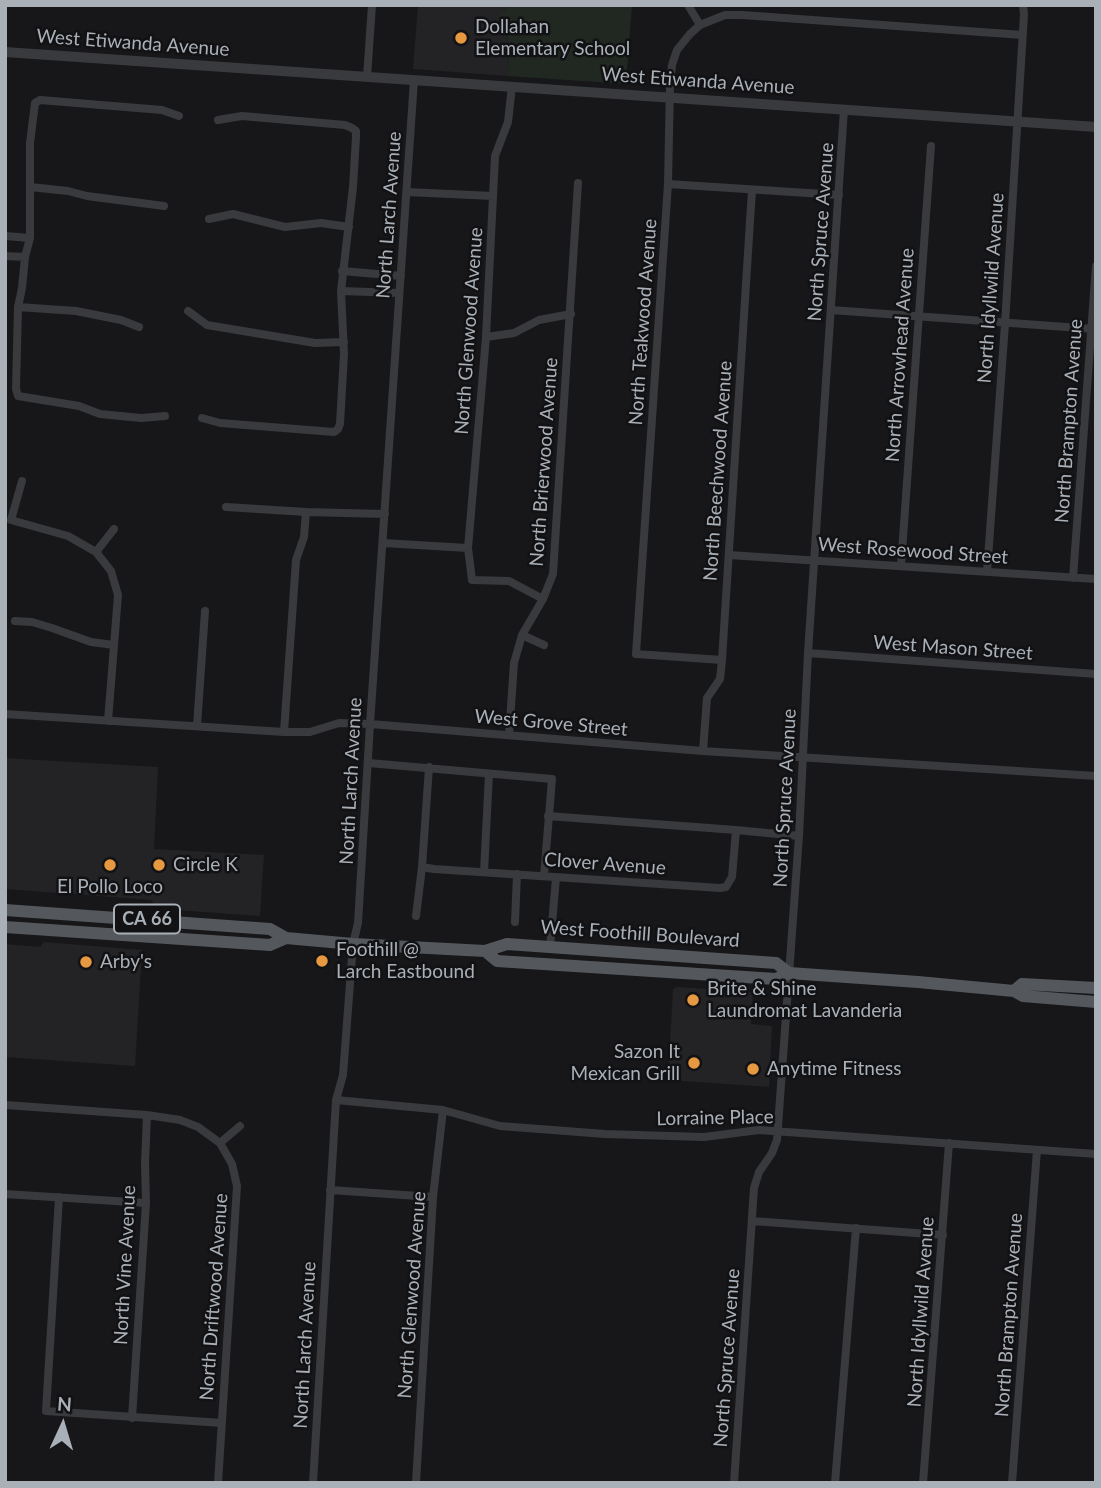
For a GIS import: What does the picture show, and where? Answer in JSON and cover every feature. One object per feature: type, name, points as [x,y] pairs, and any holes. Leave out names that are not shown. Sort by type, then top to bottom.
[{"type":"main road","name":"West Foothill Boulevard","points":[[5,910],[255,927],[270,929],[286,938],[353,944],[485,951],[507,944],[776,963],[789,973]]},
{"type":"main road","points":[[69,931],[88,924],[128,927],[136,925],[141,919]]},
{"type":"main road","name":"West Foothill Boulevard","points":[[5,927],[270,945],[286,938]]},
{"type":"main road","points":[[174,938],[186,933],[251,935],[255,927]]},
{"type":"main road","name":"West Foothill Boulevard","points":[[485,951],[497,961],[776,979],[789,973],[1014,991],[1023,996],[1096,1002]]},
{"type":"main road","name":"West Foothill Boulevard","points":[[1014,991],[1022,984],[1096,988]]},
{"type":"street","points":[[368,77],[372,5]]},
{"type":"street","points":[[688,5],[700,25],[725,15],[743,15],[1023,35]]},
{"type":"street","name":"North Idyllwild Avenue","points":[[987,572],[1005,324],[1023,5]]},
{"type":"street","name":"North Teakwood Avenue","points":[[700,25],[677,50],[672,65],[668,184],[636,654],[722,660]]},
{"type":"street","name":"West Etiwanda Avenue","points":[[5,52],[1096,127]]},
{"type":"street","name":"North Larch Avenue","points":[[313,1483],[337,1100],[344,1075],[353,944],[358,923],[414,80]]},
{"type":"street","name":"North Glenwood Avenue","points":[[512,86],[508,122],[495,156],[486,337],[468,548],[472,580],[509,581],[544,599]]},
{"type":"street","points":[[165,416],[141,418],[100,414],[79,407],[18,396],[18,307],[24,257],[30,238],[29,169],[35,103],[40,100],[162,110],[179,116]]},
{"type":"street","name":"North Spruce Avenue","points":[[734,1483],[754,1188],[756,1178],[774,1147],[778,1132],[844,109]]},
{"type":"street","points":[[202,418],[220,423],[334,432],[338,429],[344,342],[342,271],[354,187],[356,131],[352,128],[242,116],[218,120]]},
{"type":"street","name":"North Arrowhead Avenue","points":[[901,566],[931,146]]},
{"type":"street","name":"North Brierwood Avenue","points":[[509,735],[514,663],[522,635],[544,599],[553,574],[579,183]]},
{"type":"street","points":[[668,184],[839,195]]},
{"type":"street","points":[[30,187],[164,206]]},
{"type":"street","name":"North Beechwood Avenue","points":[[704,751],[707,698],[720,679],[722,660],[752,190]]},
{"type":"street","points":[[407,192],[493,197]]},
{"type":"street","points":[[209,219],[233,214],[285,227],[321,223],[349,227]]},
{"type":"street","points":[[5,236],[30,238]]},
{"type":"street","points":[[5,256],[24,257]]},
{"type":"street","name":"North Brampton Avenue","points":[[1073,578],[1096,266]]},
{"type":"street","points":[[342,271],[401,276]]},
{"type":"street","points":[[341,291],[400,293]]},
{"type":"street","points":[[18,307],[76,311],[121,320],[139,327]]},
{"type":"street","points":[[831,310],[1093,329]]},
{"type":"street","points":[[188,312],[207,325],[315,343],[344,342]]},
{"type":"street","points":[[486,337],[514,333],[539,320],[571,314]]},
{"type":"street","points":[[22,481],[12,520],[68,536],[96,552],[111,571],[118,595],[108,721]]},
{"type":"street","points":[[226,507],[385,514]]},
{"type":"street","points":[[284,732],[296,561],[304,537],[306,512]]},
{"type":"street","points":[[96,552],[114,529]]},
{"type":"street","points":[[383,543],[468,548]]},
{"type":"street","name":"West Rosewood Street","points":[[729,555],[1096,579]]},
{"type":"street","points":[[197,726],[205,611]]},
{"type":"street","points":[[15,621],[32,622],[91,642],[114,645]]},
{"type":"street","points":[[522,635],[544,645]]},
{"type":"street","name":"West Mason Street","points":[[808,653],[1096,674]]},
{"type":"street","name":"West Grove Street","points":[[5,714],[310,733],[340,723],[370,724],[704,751],[1096,776]]},
{"type":"street","points":[[369,763],[552,779],[544,876]]},
{"type":"street","points":[[416,916],[429,767]]},
{"type":"street","points":[[484,872],[489,774]]},
{"type":"street","points":[[548,816],[799,836]]},
{"type":"street","name":"Clover Avenue","points":[[422,867],[720,888],[726,887],[732,877],[736,830]]},
{"type":"street","points":[[514,922],[517,874]]},
{"type":"street","points":[[550,947],[556,877]]},
{"type":"street","name":"Lorraine Place","points":[[337,1100],[443,1110],[500,1126],[605,1134],[704,1137],[759,1130],[1096,1154]]},
{"type":"street","points":[[5,1105],[148,1115],[180,1120],[198,1127],[220,1143],[240,1126]]},
{"type":"street","name":"North Glenwood Avenue","points":[[416,1483],[433,1197],[443,1110]]},
{"type":"street","name":"North Vine Avenue","points":[[132,1418],[146,1202],[148,1115]]},
{"type":"street","name":"North Driftwood Avenue","points":[[218,1483],[237,1186],[232,1164],[220,1143]]},
{"type":"street","name":"North Idyllwild Avenue","points":[[923,1483],[949,1143]]},
{"type":"street","name":"North Brampton Avenue","points":[[1012,1483],[1037,1150]]},
{"type":"street","points":[[330,1190],[433,1197]]},
{"type":"street","points":[[5,1194],[146,1202]]},
{"type":"street","points":[[59,1197],[46,1410],[222,1423]]},
{"type":"street","points":[[752,1221],[943,1234]]},
{"type":"street","points":[[835,1483],[856,1228]]},
{"type":"shaded area","name":"Dollahan Elementary School","points":[[418,5],[506,5],[508,76],[413,69]]},
{"type":"shaded area","points":[[506,5],[632,5],[626,84],[508,76],[509,47],[505,22],[499,14],[506,10]]},
{"type":"shaded area","points":[[5,758],[158,767],[154,849],[264,855],[260,916],[161,909],[156,908],[151,900],[5,889]]},
{"type":"shaded area","points":[[44,942],[142,950],[135,1066],[5,1057],[5,944],[40,947]]},
{"type":"shaded area","points":[[677,987],[753,992],[751,1024],[772,1026],[769,1087],[668,1080],[673,989]]},
{"type":"place","name":"Dollahan Elementary School","points":[[461,38]]},
{"type":"place","name":"El Pollo Loco","points":[[110,865]]},
{"type":"place","name":"Circle K","points":[[159,865]]},
{"type":"place","name":"Foothill @ Larch Eastbound","points":[[322,961]]},
{"type":"place","name":"Arby's","points":[[86,962]]},
{"type":"place","name":"Brite & Shine Laundromat Lavanderia","points":[[693,1000]]},
{"type":"place","name":"Sazon It Mexican Grill","points":[[694,1063]]},
{"type":"place","name":"Anytime Fitness","points":[[753,1069]]}]
